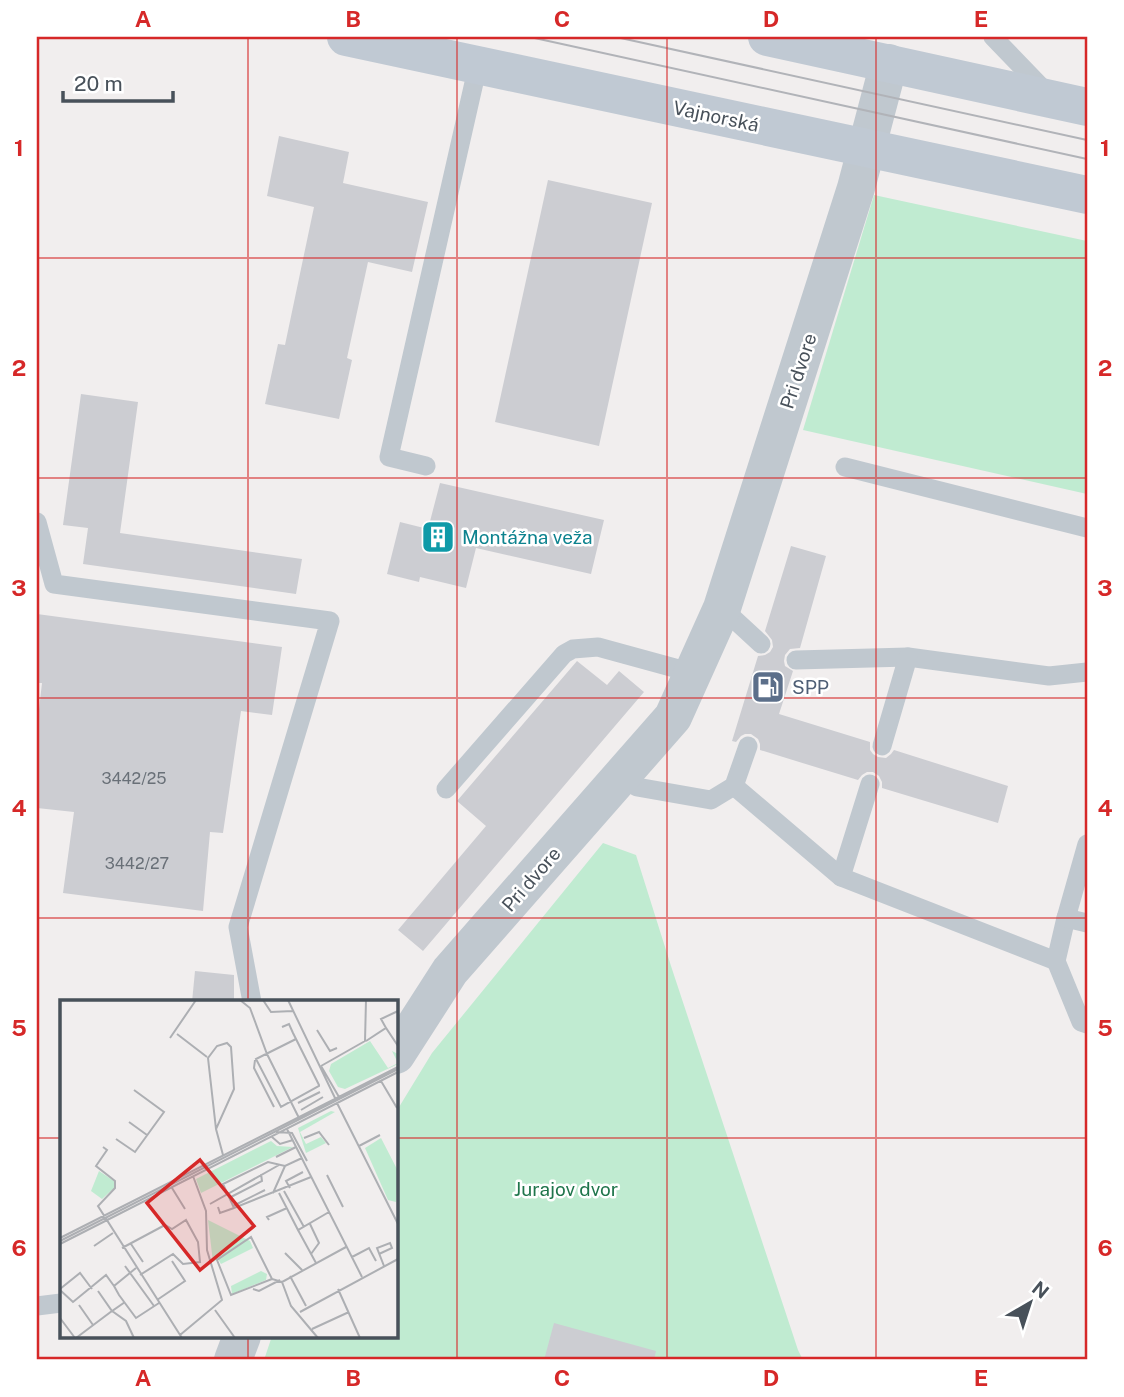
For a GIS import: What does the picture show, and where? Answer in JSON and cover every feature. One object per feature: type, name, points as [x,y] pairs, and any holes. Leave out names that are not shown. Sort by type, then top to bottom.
[{"type":"main road","name":"Vajnorská","points":[[346,37],[1087,195]]},
{"type":"main road","points":[[767,37],[1070,103]]},
{"type":"street","name":"Pri dvore","points":[[397,1053],[450,971],[673,717],[722,608],[856,188],[889,64]]},
{"type":"street","points":[[233,1360],[241,1338]]},
{"type":"lane","points":[[993,37],[1070,103]]},
{"type":"lane","points":[[426,466],[389,457],[478,65]]},
{"type":"lane","points":[[845,467],[1087,528]]},
{"type":"lane","points":[[37,522],[54,583],[330,621],[238,927],[252,1000]]},
{"type":"lane","points":[[722,608],[761,644]]},
{"type":"lane","points":[[446,789],[564,654],[573,649],[598,647],[693,673]]},
{"type":"lane","points":[[796,660],[908,657],[1049,677],[1087,672]]},
{"type":"lane","points":[[881,746],[908,657]]},
{"type":"lane","points":[[621,777],[636,787],[710,800],[734,786],[748,746]]},
{"type":"lane","points":[[841,877],[870,784]]},
{"type":"lane","points":[[734,786],[841,877],[1056,961]]},
{"type":"lane","points":[[1087,844],[1056,961],[1081,1022],[1087,1024]]},
{"type":"lane","points":[[1066,918],[1087,923]]},
{"type":"lane","points":[[37,1306],[60,1303]]},
{"type":"green space","points":[[874,195],[1087,241],[1087,494],[803,430]]},
{"type":"green space","name":"Jurajov dvor","points":[[603,843],[636,855],[803,1360],[264,1360],[271,1338],[397,1338],[397,1110],[432,1053]]},
{"type":"building","points":[[279,136],[349,152],[343,183],[428,202],[412,272],[368,262],[347,358],[352,360],[339,419],[265,404],[278,344],[285,345],[314,207],[267,196]]},
{"type":"building","points":[[548,180],[652,203],[599,446],[495,422]]},
{"type":"building","points":[[81,394],[138,402],[120,533],[302,559],[296,594],[83,564],[88,528],[63,525]]},
{"type":"building","points":[[440,483],[604,520],[591,574],[476,548],[466,588],[420,577],[419,582],[387,574],[400,522],[428,529]]},
{"type":"building","name":"SPP","points":[[791,546],[826,556],[800,648],[790,649],[785,655],[785,666],[793,671],[779,714],[870,742],[870,750],[878,757],[886,758],[894,750],[1008,786],[998,823],[882,788],[879,776],[873,772],[867,772],[858,780],[760,750],[758,739],[751,734],[741,736],[736,742],[732,741],[758,656],[770,652],[773,647],[772,640],[765,631]]},
{"type":"building","points":[[37,614],[282,647],[272,715],[241,711],[223,833],[210,832],[203,911],[63,893],[74,812],[37,808],[37,727],[42,683],[37,683]]},
{"type":"building","points":[[577,661],[607,685],[619,671],[644,692],[423,951],[398,930],[486,826],[457,801]]},
{"type":"building","points":[[195,971],[234,975],[234,1000],[192,1000]]},
{"type":"building","points":[[554,1323],[656,1351],[654,1360],[544,1360]]},
{"type":"tram line","points":[[530,37],[1087,159]]},
{"type":"tram line","points":[[616,37],[1087,140]]},
{"type":"place","name":"Montážna veža","points":[[438,537]]},
{"type":"place","name":"SPP","points":[[768,687]]}]
